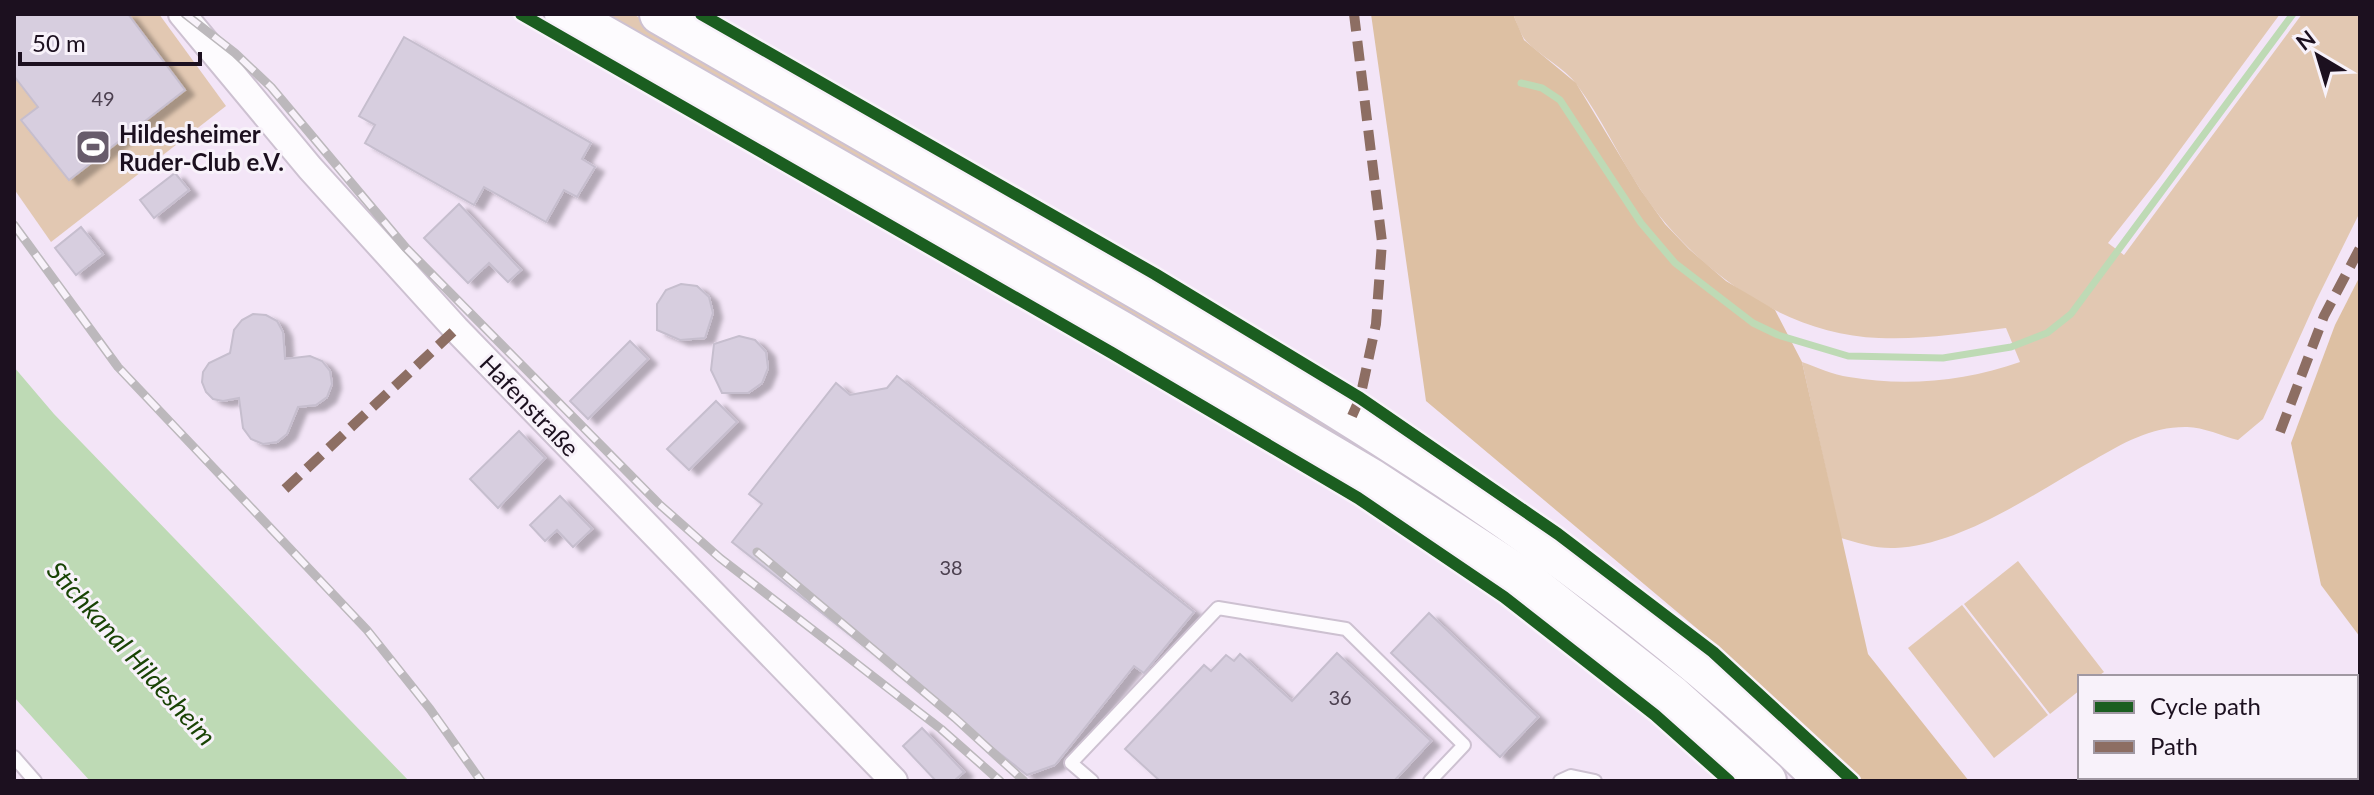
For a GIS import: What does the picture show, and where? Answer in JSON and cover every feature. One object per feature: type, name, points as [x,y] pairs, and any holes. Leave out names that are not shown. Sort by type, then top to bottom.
[{"type":"main road","points":[[565,14],[1122,332],[1371,479],[1521,577],[1672,696],[1766,781]]},
{"type":"main road","points":[[660,14],[1135,287],[1352,416],[1547,545],[1698,664],[1826,781]]},
{"type":"street","name":"Hafenstraße","points":[[182,14],[310,168],[456,329],[894,781]]},
{"type":"lane","points":[[1092,781],[1071,763],[1218,608],[1346,629],[1464,745],[1430,781]]},
{"type":"lane","points":[[14,757],[35,781]]},
{"type":"lane","points":[[1560,781],[1571,776],[1595,781]]},
{"type":"shaded area","name":"Hildesheimer Ruder-Club e.V.","points":[[14,14],[159,14],[226,106],[51,242],[14,189]]},
{"type":"shaded area","points":[[597,14],[633,14],[1353,430],[1344,446]]},
{"type":"shaded area","points":[[1371,14],[1513,14],[1524,40],[1576,83],[1640,189],[1665,224],[1726,281],[1775,310],[1802,362],[1868,654],[1969,781],[1861,781],[1713,642],[1426,401]]},
{"type":"shaded area","points":[[1513,14],[2280,14],[2108,243],[2124,255],[2302,14],[2360,14],[2360,212],[2263,419],[2238,440],[2191,427],[2149,433],[1973,527],[1921,545],[1881,548],[1868,545],[1841,538],[1802,362],[1837,375],[1870,380],[1914,382],[1957,378],[2020,362],[2006,328],[1911,338],[1843,334],[1774,310],[1743,292],[1713,270],[1661,218],[1577,85],[1526,41]]},
{"type":"shaded area","points":[[2360,276],[2360,637],[2321,585],[2291,443],[2335,325]]},
{"type":"shaded area","points":[[2018,561],[2104,672],[2100,675],[2078,675],[2078,692],[2050,714],[1964,604]]},
{"type":"shaded area","points":[[1962,605],[2048,715],[1994,758],[1908,648]]},
{"type":"water","name":"Stichkanal Hildesheim","points":[[14,367],[54,414],[409,781],[90,781],[14,697]]},
{"type":"building","points":[[14,14],[128,14],[185,90],[69,180],[21,120],[38,107],[14,76]]},
{"type":"building","points":[[404,37],[591,143],[582,159],[595,167],[577,197],[564,190],[546,222],[484,187],[474,205],[365,143],[375,125],[359,116]]},
{"type":"building","points":[[175,173],[189,190],[154,218],[140,200]]},
{"type":"building","points":[[459,204],[521,270],[508,282],[489,263],[468,283],[424,238]]},
{"type":"building","points":[[81,227],[103,254],[76,275],[55,248]]},
{"type":"building","points":[[681,284],[697,286],[709,297],[713,313],[705,338],[680,340],[657,330],[657,304],[666,290]]},
{"type":"building","points":[[253,314],[266,315],[277,321],[283,332],[285,359],[310,356],[322,361],[330,371],[332,384],[327,397],[316,405],[298,407],[287,434],[277,442],[263,444],[251,439],[243,428],[239,398],[213,399],[202,382],[203,372],[209,363],[230,353],[234,330],[242,320]]},
{"type":"building","points":[[739,336],[755,340],[766,352],[768,368],[762,383],[748,393],[722,393],[711,370],[714,344]]},
{"type":"building","points":[[630,341],[648,359],[588,419],[570,401]]},
{"type":"building","points":[[897,376],[1194,612],[1144,673],[1134,666],[1055,765],[1027,775],[732,542],[762,504],[749,494],[836,383],[850,395],[887,388]]},
{"type":"building","points":[[716,401],[737,422],[689,470],[667,449]]},
{"type":"building","points":[[519,431],[545,458],[498,508],[470,479]]},
{"type":"building","points":[[560,496],[592,529],[573,547],[557,530],[545,541],[530,525]]},
{"type":"building","points":[[1429,613],[1538,717],[1500,757],[1391,653]]},
{"type":"building","points":[[1337,653],[1431,741],[1394,781],[1160,781],[1125,749],[1204,665],[1211,671],[1226,655],[1234,661],[1240,654],[1292,701]]},
{"type":"building","points":[[922,728],[964,772],[954,781],[936,781],[903,746]]},
{"type":"waterway","points":[[1521,83],[1542,88],[1560,100],[1641,223],[1675,263],[1753,323],[1778,335],[1848,356],[1943,358],[2011,347],[2047,333],[2071,314],[2293,14]]},
{"type":"railway","points":[[185,14],[235,53],[271,87],[406,248],[659,504],[720,558],[941,729],[1000,781]]},
{"type":"railway","points":[[14,225],[118,367],[367,630],[430,709],[481,781]]},
{"type":"railway","points":[[757,552],[955,718],[1024,781]]},
{"type":"marked path","points":[[1352,416],[1360,398],[1376,324],[1382,242],[1354,14]]},
{"type":"marked path","points":[[2280,432],[2324,316],[2360,248]]},
{"type":"marked path","points":[[285,489],[456,329]]},
{"type":"cycle path","points":[[521,14],[1358,498],[1504,597],[1655,715],[1729,781]]},
{"type":"cycle path","points":[[701,14],[1155,274],[1360,398],[1558,534],[1713,652],[1853,781]]},
{"type":"place","name":"Hildesheimer Ruder-Club e.V.","points":[[93,147]]}]
